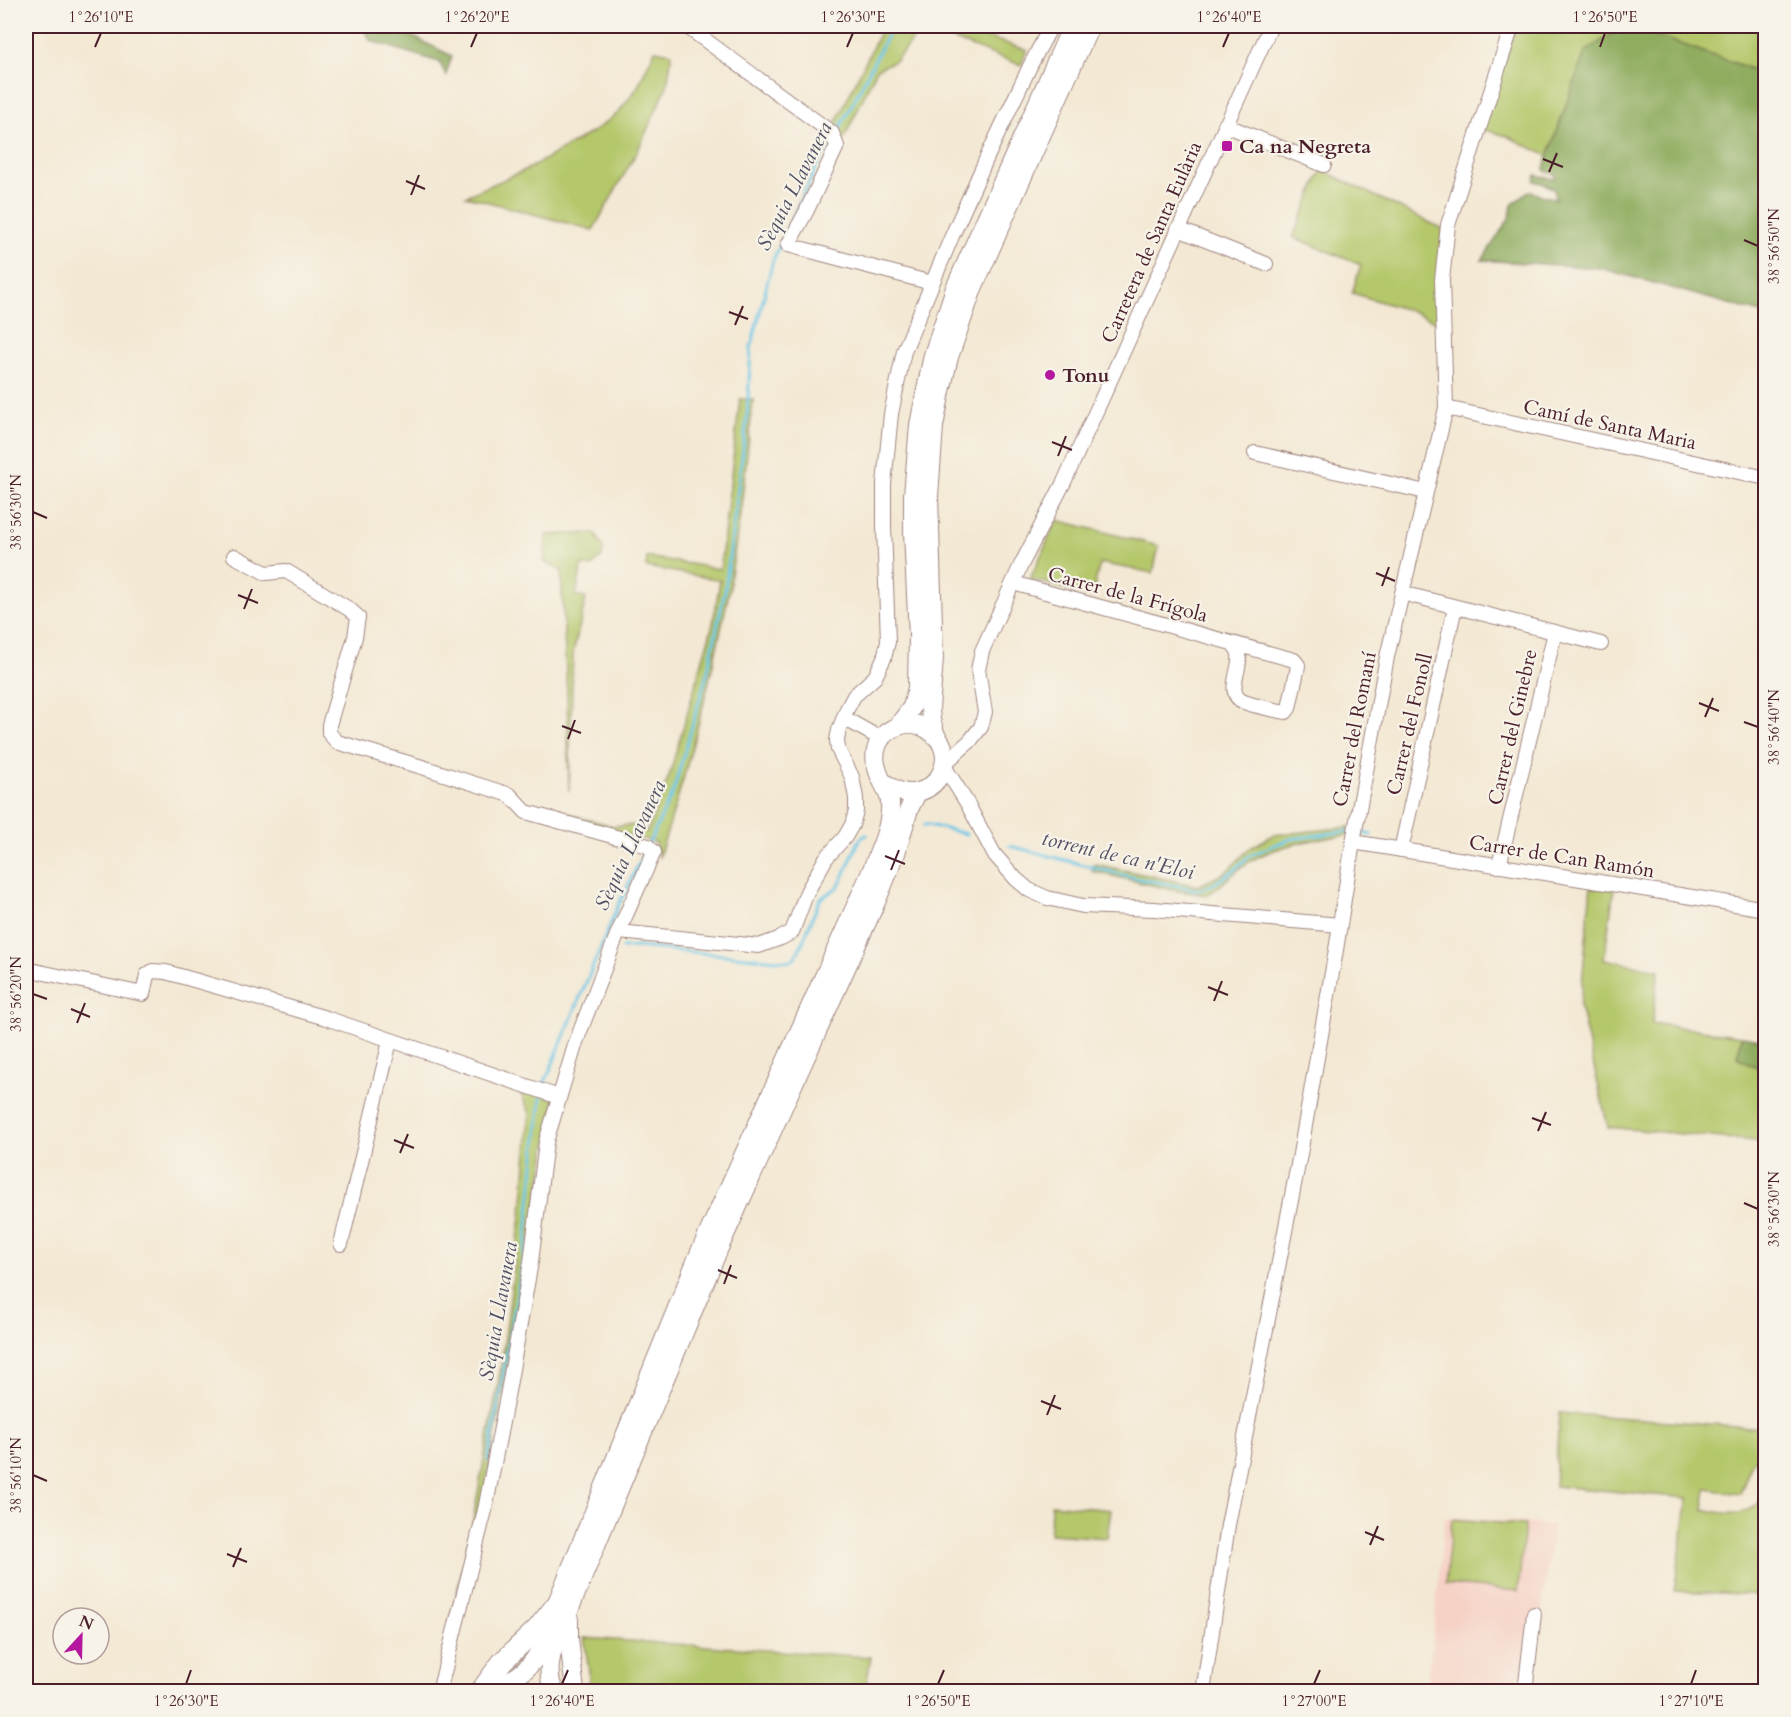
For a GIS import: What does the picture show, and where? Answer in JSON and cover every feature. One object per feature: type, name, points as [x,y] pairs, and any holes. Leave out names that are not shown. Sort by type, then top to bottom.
[{"type":"highway","points":[[480,1692],[502,1662],[563,1607]]},
{"type":"main road","points":[[898,726],[912,707],[917,688],[918,636],[913,495],[919,425],[933,355],[956,288],[1072,26]]},
{"type":"main road","points":[[496,1692],[504,1683],[519,1676],[535,1660],[563,1607],[719,1248],[883,886],[907,815],[924,789],[939,777],[944,765],[944,750],[931,720],[930,709],[934,658],[928,496],[934,426],[949,357],[973,288],[1090,26]]},
{"type":"main road","points":[[553,1689],[549,1674],[550,1659],[563,1607],[695,1264],[871,872],[884,837],[890,813],[890,802],[885,783],[877,771],[876,750],[881,739],[898,726],[914,724],[929,730],[938,739]]},
{"type":"main road","points":[[885,783],[901,792],[924,789]]},
{"type":"main road","points":[[563,1607],[575,1692]]},
{"type":"main road","points":[[519,1676],[536,1677],[553,1689]]},
{"type":"street","points":[[686,26],[832,133],[837,146],[788,245],[933,283]]},
{"type":"street","points":[[619,932],[759,946],[782,938],[792,932],[807,892],[826,858],[845,837],[852,825],[856,811],[856,798],[852,777],[838,749],[837,740],[854,696],[875,677],[884,658],[888,642],[884,484],[891,414],[904,351],[984,162],[1030,64],[1051,26]]},
{"type":"street","name":"Carretera de Santa Eulària","points":[[944,765],[976,735],[984,720],[985,704],[979,678],[980,661],[1013,583],[1064,482],[1271,26]]},
{"type":"street","name":"Carrer del Romaní","points":[[1203,1692],[1230,1515],[1317,1060],[1353,842],[1387,657],[1446,408],[1442,280],[1448,225],[1512,26]]},
{"type":"street","points":[[1226,125],[1324,165]]},
{"type":"street","points":[[1178,229],[1266,264]]},
{"type":"street","name":"Camí de Santa Maria","points":[[1446,408],[1766,478]]},
{"type":"street","points":[[1255,453],[1426,492]]},
{"type":"street","points":[[234,556],[266,573],[286,571],[349,609],[358,617],[355,637],[329,725],[329,734],[337,742],[422,766],[510,795],[526,812],[648,846],[654,852],[619,932],[576,1042],[546,1142],[531,1262],[485,1510],[439,1692]]},
{"type":"street","name":"Carrer de la Frígola","points":[[1013,583],[1232,643],[1293,660],[1298,665],[1290,708],[1286,712],[1242,702],[1236,696],[1235,689],[1240,662],[1237,649],[1232,643]]},
{"type":"street","name":"Carrer del Ginebre","points":[[1402,593],[1602,644]]},
{"type":"street","name":"Carrer del Fonoll","points":[[1401,850],[1455,607]]},
{"type":"street","name":"Carrer del Ginebre","points":[[1499,866],[1555,632]]},
{"type":"street","points":[[844,718],[881,739]]},
{"type":"street","points":[[938,739],[964,745]]},
{"type":"street","points":[[944,765],[999,861],[1029,890],[1047,898],[1083,906],[1154,909],[1340,924]]},
{"type":"street","points":[[924,789],[947,788],[961,794]]},
{"type":"street","name":"Carrer de Can Ramón","points":[[1353,842],[1766,909]]},
{"type":"street","points":[[26,969],[143,994],[147,975],[153,971],[166,972],[326,1018],[559,1096]]},
{"type":"street","points":[[341,1244],[390,1041]]},
{"type":"street","points":[[1525,1692],[1534,1614]]},
{"type":"shaded area","points":[[1445,1517],[1553,1525],[1532,1691],[1427,1692]]},
{"type":"green space","points":[[365,26],[391,26],[452,56],[446,75],[439,62],[371,41],[364,30]]},
{"type":"green space","points":[[883,26],[952,26],[1027,50],[1021,65],[941,35],[915,37],[895,61],[877,69],[841,145],[833,128]]},
{"type":"green space","points":[[1516,26],[1624,26],[1585,52],[1548,156],[1507,136],[1482,129]]},
{"type":"green space","points":[[1624,26],[1630,26],[1765,74],[1765,314],[1600,268],[1482,260],[1510,217],[1512,205],[1528,191],[1556,199],[1554,189],[1534,181],[1536,175],[1553,179],[1556,177],[1544,168],[1585,52]]},
{"type":"green space","points":[[1630,26],[1765,26],[1765,74]]},
{"type":"green space","points":[[655,50],[672,53],[667,86],[638,150],[593,230],[466,196],[530,168],[594,131],[618,113],[637,88]]},
{"type":"green space","points":[[1322,170],[1443,229],[1439,323],[1414,312],[1352,293],[1361,265],[1293,237]]},
{"type":"green space","points":[[740,399],[753,400],[731,582],[699,721],[659,857],[655,842],[536,811],[538,805],[612,826],[639,825],[647,832],[670,773],[713,624],[720,580],[646,567],[647,557],[720,569]]},
{"type":"green space","points":[[1057,520],[1159,546],[1153,573],[1100,563],[1092,596],[1030,579]]},
{"type":"green space","points":[[595,533],[604,549],[601,559],[598,559],[592,567],[582,565],[576,596],[586,598],[573,653],[569,791],[561,570],[544,562],[546,535]]},
{"type":"green space","points":[[1349,827],[1349,835],[1298,843],[1260,856],[1249,862],[1208,895],[1173,890],[1092,871],[1094,864],[1198,886],[1225,873],[1250,848],[1273,835]]},
{"type":"green space","points":[[1591,885],[1614,889],[1604,959],[1659,970],[1652,1023],[1742,1036],[1737,1057],[1765,1071],[1765,1142],[1608,1127],[1580,1006]]},
{"type":"green space","points":[[1742,1036],[1765,1040],[1765,1071],[1737,1057]]},
{"type":"green space","points":[[517,1086],[555,1099],[481,1510],[449,1627],[470,1536],[501,1368],[523,1201],[530,1113]]},
{"type":"green space","points":[[1559,1413],[1765,1428],[1765,1449],[1752,1463],[1740,1494],[1706,1489],[1703,1509],[1721,1513],[1747,1511],[1760,1501],[1765,1492],[1765,1595],[1674,1591],[1688,1498],[1555,1486]]},
{"type":"green space","points":[[1051,1504],[1111,1510],[1107,1538],[1050,1534]]},
{"type":"green space","points":[[1452,1519],[1525,1525],[1518,1591],[1445,1584]]},
{"type":"green space","points":[[584,1638],[871,1657],[865,1691],[589,1691],[589,1671]]},
{"type":"waterway","name":"Sèquia Llavanera","points":[[837,134],[892,26]]},
{"type":"waterway","name":"Sèquia Llavanera","points":[[649,843],[673,792],[707,674],[725,590],[747,418],[751,348],[773,260],[816,167],[830,144]]},
{"type":"waterway","name":"torrent de ca n'Eloi","points":[[924,825],[966,834]]},
{"type":"waterway","name":"torrent de ca n'Eloi","points":[[1010,846],[1135,878],[1199,890],[1212,885],[1233,871],[1249,856],[1274,845],[1291,839],[1348,831]]},
{"type":"waterway","name":"torrent de ca n'Eloi","points":[[1358,832],[1371,835]]},
{"type":"waterway","name":"torrent de ca n'Eloi","points":[[622,948],[637,947],[789,961],[794,959],[820,899],[838,887],[858,843],[862,837],[867,835]]},
{"type":"waterway","name":"Sèquia Llavanera","points":[[543,1087],[617,908],[646,849]]},
{"type":"waterway","name":"Sèquia Llavanera","points":[[488,1461],[526,1242],[541,1097]]},
{"type":"place","name":"Ca na Negreta","points":[[1227,146]]},
{"type":"place","name":"Tonu","points":[[1050,375]]}]
